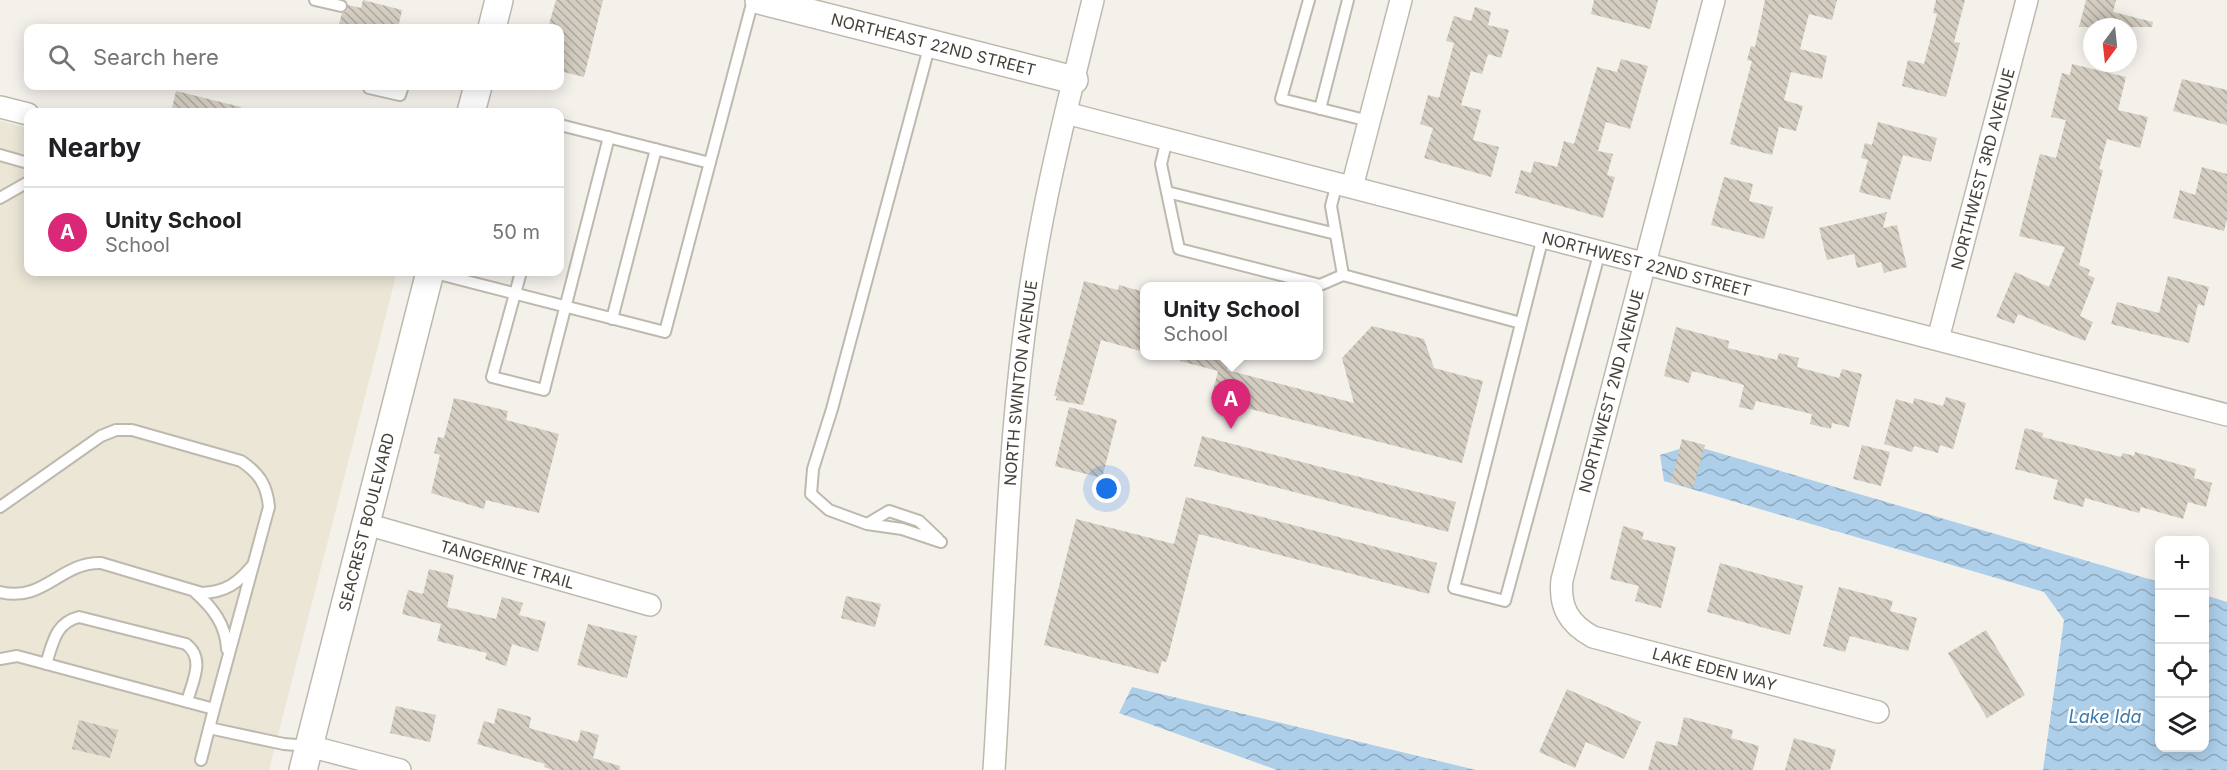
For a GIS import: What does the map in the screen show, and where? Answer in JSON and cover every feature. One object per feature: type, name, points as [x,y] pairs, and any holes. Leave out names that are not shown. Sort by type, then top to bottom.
[{"type":"street","points":[[493,24],[499,0]]},
{"type":"street","name":"NORTHEAST 22ND STREET","points":[[759,0],[1074,80]]},
{"type":"street","name":"NORTH SWINTON AVENUE","points":[[994,770],[1007,554],[1026,312],[1039,232],[1093,0]]},
{"type":"street","points":[[1344,185],[1369,121],[1401,0]]},
{"type":"street","name":"NORTHWEST 2ND AVENUE","points":[[1563,608],[1560,594],[1562,580],[1714,0]]},
{"type":"street","name":"NORTHWEST 3RD AVENUE","points":[[1938,339],[2027,0]]},
{"type":"street","points":[[472,108],[477,90]]},
{"type":"street","points":[[0,107],[24,113]]},
{"type":"street","name":"NORTHWEST 22ND STREET","points":[[1066,113],[2227,415]]},
{"type":"street","name":"SEACREST BOULEVARD","points":[[306,758],[429,276]]},
{"type":"street","name":"TANGERINE TRAIL","points":[[366,524],[650,604]]},
{"type":"street","name":"LAKE EDEN WAY","points":[[1563,608],[1581,630],[1593,637],[1878,712]]},
{"type":"street","points":[[306,758],[400,770]]},
{"type":"lane","points":[[315,0],[341,6]]},
{"type":"lane","points":[[446,276],[665,332],[753,0]]},
{"type":"lane","points":[[1309,0],[1281,99],[1369,121]]},
{"type":"lane","points":[[1320,109],[1348,0]]},
{"type":"lane","points":[[867,524],[889,511],[919,521],[941,542],[902,529],[867,524],[829,510],[811,494],[813,469],[832,409],[931,44]]},
{"type":"lane","points":[[378,90],[400,95],[402,90]]},
{"type":"lane","points":[[564,126],[710,163]]},
{"type":"lane","points":[[520,276],[492,377],[544,390],[609,137]]},
{"type":"lane","points":[[1167,139],[1161,164],[1179,249],[1308,282]]},
{"type":"lane","points":[[612,319],[656,149]]},
{"type":"lane","points":[[0,155],[24,162]]},
{"type":"lane","points":[[0,198],[24,184]]},
{"type":"lane","points":[[1343,275],[1331,206],[1344,185]]},
{"type":"lane","points":[[1167,192],[1336,234]]},
{"type":"lane","points":[[1543,237],[1454,588],[1505,601],[1600,251]]},
{"type":"lane","points":[[1323,284],[1343,275],[1521,323]]},
{"type":"lane","points":[[0,507],[101,436],[116,430],[132,430],[241,461],[253,469],[268,493],[269,507],[201,760]]},
{"type":"lane","points":[[0,592],[13,596],[28,594],[75,566],[101,563],[192,590],[215,592],[238,581],[255,562]]},
{"type":"lane","points":[[192,590],[207,603],[219,619],[227,638],[228,659]]},
{"type":"lane","points":[[46,664],[56,631],[70,619],[79,617],[186,644],[195,653],[197,665],[187,702]]},
{"type":"lane","points":[[0,659],[17,656],[214,709]]},
{"type":"lane","points":[[209,728],[284,744],[306,758]]},
{"type":"shaded area","points":[[0,121],[24,127],[24,276],[396,276],[269,770],[0,770]]},
{"type":"water","name":"Lake Ida","points":[[1692,445],[2155,581],[2155,752],[2209,752],[2209,596],[2227,602],[2227,770],[2043,770],[2064,620],[2044,592],[1664,481],[1660,455]]},
{"type":"water","points":[[1132,687],[1476,770],[1277,770],[1119,713]]},
{"type":"building","points":[[363,0],[402,10],[399,24],[339,24],[342,13],[347,11],[348,5],[361,8]]},
{"type":"building","points":[[556,0],[603,0],[584,77],[564,72],[564,24],[549,24]]},
{"type":"building","points":[[1594,0],[1658,0],[1650,29],[1591,14]]},
{"type":"building","points":[[1765,0],[1837,0],[1832,20],[1809,14],[1800,49],[1827,56],[1822,79],[1791,72],[1784,100],[1803,106],[1796,131],[1779,127],[1772,155],[1730,144],[1752,61],[1747,60],[1751,46],[1755,47]]},
{"type":"building","points":[[1936,0],[1965,0],[1954,42],[1960,43],[1946,97],[1902,86],[1908,60],[1924,64],[1937,14],[1933,13]]},
{"type":"building","points":[[2086,0],[2116,0],[2113,12],[2137,18],[2083,18],[2083,27],[2079,27]]},
{"type":"building","points":[[1475,7],[1491,12],[1488,25],[1509,30],[1501,58],[1488,54],[1482,74],[1471,71],[1461,105],[1481,110],[1473,140],[1499,147],[1491,177],[1424,158],[1433,128],[1420,124],[1428,95],[1439,98],[1454,43],[1446,41],[1454,16],[1471,21]]},
{"type":"building","points":[[2137,18],[2153,22],[2152,27],[2137,27]]},
{"type":"building","points":[[1621,59],[1648,66],[1630,129],[1606,122],[1598,151],[1613,154],[1607,175],[1615,177],[1603,218],[1515,193],[1521,170],[1531,173],[1534,161],[1557,167],[1564,141],[1574,144],[1597,67],[1617,72]]},
{"type":"building","points":[[2072,64],[2083,67],[2083,72],[2105,72],[2126,77],[2118,110],[2148,117],[2140,148],[2107,139],[2099,169],[2103,170],[2079,265],[2090,270],[2088,275],[2095,278],[2080,316],[2093,322],[2085,341],[2018,314],[2014,324],[1996,317],[2015,272],[2049,287],[2065,247],[2019,236],[2040,154],[2056,158],[2066,120],[2051,117],[2062,73],[2070,75]]},
{"type":"building","points":[[2182,79],[2227,90],[2227,125],[2173,111]]},
{"type":"building","points":[[176,91],[241,107],[241,108],[172,108]]},
{"type":"building","points":[[1878,122],[1937,138],[1931,162],[1903,155],[1890,200],[1859,192],[1868,160],[1861,158],[1865,143],[1872,145]]},
{"type":"building","points":[[2202,167],[2227,174],[2227,219],[2224,231],[2173,218],[2180,190],[2195,195]]},
{"type":"building","points":[[1724,177],[1753,184],[1749,201],[1773,207],[1764,239],[1711,225]]},
{"type":"building","points":[[1887,212],[1883,228],[1897,225],[1907,267],[1884,273],[1881,262],[1857,268],[1854,254],[1827,260],[1819,228]]},
{"type":"building","points":[[2168,276],[2209,287],[2204,306],[2198,304],[2189,343],[2111,324],[2117,302],[2159,313]]},
{"type":"building","points":[[1084,281],[1118,290],[1119,285],[1140,291],[1140,351],[1101,340],[1083,405],[1056,400],[1057,396],[1054,396]]},
{"type":"building","points":[[1372,326],[1424,339],[1434,368],[1483,381],[1462,463],[1211,399],[1218,371],[1180,361],[1230,360],[1227,370],[1354,403],[1342,358]]},
{"type":"building","points":[[1676,327],[1729,341],[1728,348],[1777,360],[1779,353],[1799,358],[1797,367],[1839,378],[1842,369],[1862,374],[1849,427],[1832,423],[1831,429],[1810,424],[1812,414],[1756,401],[1753,410],[1739,407],[1744,385],[1692,371],[1689,383],[1664,376]]},
{"type":"building","points":[[1946,397],[1966,403],[1953,449],[1940,445],[1938,453],[1914,446],[1912,452],[1884,444],[1896,399],[1913,404],[1914,398],[1943,406]]},
{"type":"building","points":[[454,398],[508,411],[506,420],[559,434],[539,513],[486,500],[484,509],[431,493],[440,455],[434,453],[438,437],[444,438]]},
{"type":"building","points":[[1069,407],[1117,420],[1102,478],[1055,466]]},
{"type":"building","points":[[2025,428],[2043,433],[2042,437],[2121,457],[2123,453],[2134,456],[2135,452],[2196,469],[2194,478],[2212,483],[2206,507],[2188,502],[2183,519],[2141,507],[2139,513],[2085,498],[2083,507],[2053,499],[2058,480],[2015,469]]},
{"type":"building","points":[[1202,436],[1456,502],[1448,532],[1194,466]]},
{"type":"building","points":[[1682,439],[1705,445],[1693,488],[1671,482]]},
{"type":"building","points":[[1862,445],[1890,452],[1881,486],[1853,479]]},
{"type":"building","points":[[1186,497],[1437,563],[1429,594],[1199,534],[1168,657],[1166,662],[1162,661],[1158,674],[1044,645],[1076,519],[1174,544]]},
{"type":"building","points":[[1623,526],[1644,532],[1642,539],[1676,547],[1661,608],[1635,601],[1639,586],[1610,579]]},
{"type":"building","points":[[1720,563],[1803,586],[1790,635],[1707,612]]},
{"type":"building","points":[[429,569],[454,575],[447,607],[496,619],[502,597],[523,603],[519,615],[546,622],[538,652],[512,644],[506,666],[485,659],[487,653],[437,641],[441,624],[402,614],[408,590],[423,594]]},
{"type":"building","points":[[1839,587],[1893,601],[1890,611],[1917,618],[1908,651],[1850,636],[1845,652],[1823,646]]},
{"type":"building","points":[[846,596],[881,604],[875,627],[841,618]]},
{"type":"building","points":[[588,624],[637,636],[627,678],[577,665]]},
{"type":"building","points":[[1986,630],[2025,695],[1987,718],[1948,653]]},
{"type":"building","points":[[1567,689],[1641,722],[1624,759],[1586,742],[1575,768],[1539,752]]},
{"type":"building","points":[[396,706],[436,715],[430,742],[390,733]]},
{"type":"building","points":[[498,708],[531,717],[529,728],[578,742],[581,730],[599,735],[593,758],[620,766],[620,770],[553,770],[544,767],[545,764],[477,744],[484,721],[494,724]]},
{"type":"building","points":[[1684,717],[1733,730],[1731,738],[1759,746],[1753,770],[1648,770],[1656,741],[1677,746]]},
{"type":"building","points":[[79,720],[118,730],[110,758],[72,749]]},
{"type":"building","points":[[1794,738],[1836,750],[1830,770],[1785,770]]},
{"type":"place","name":"Unity School","points":[[1231,429]]}]
